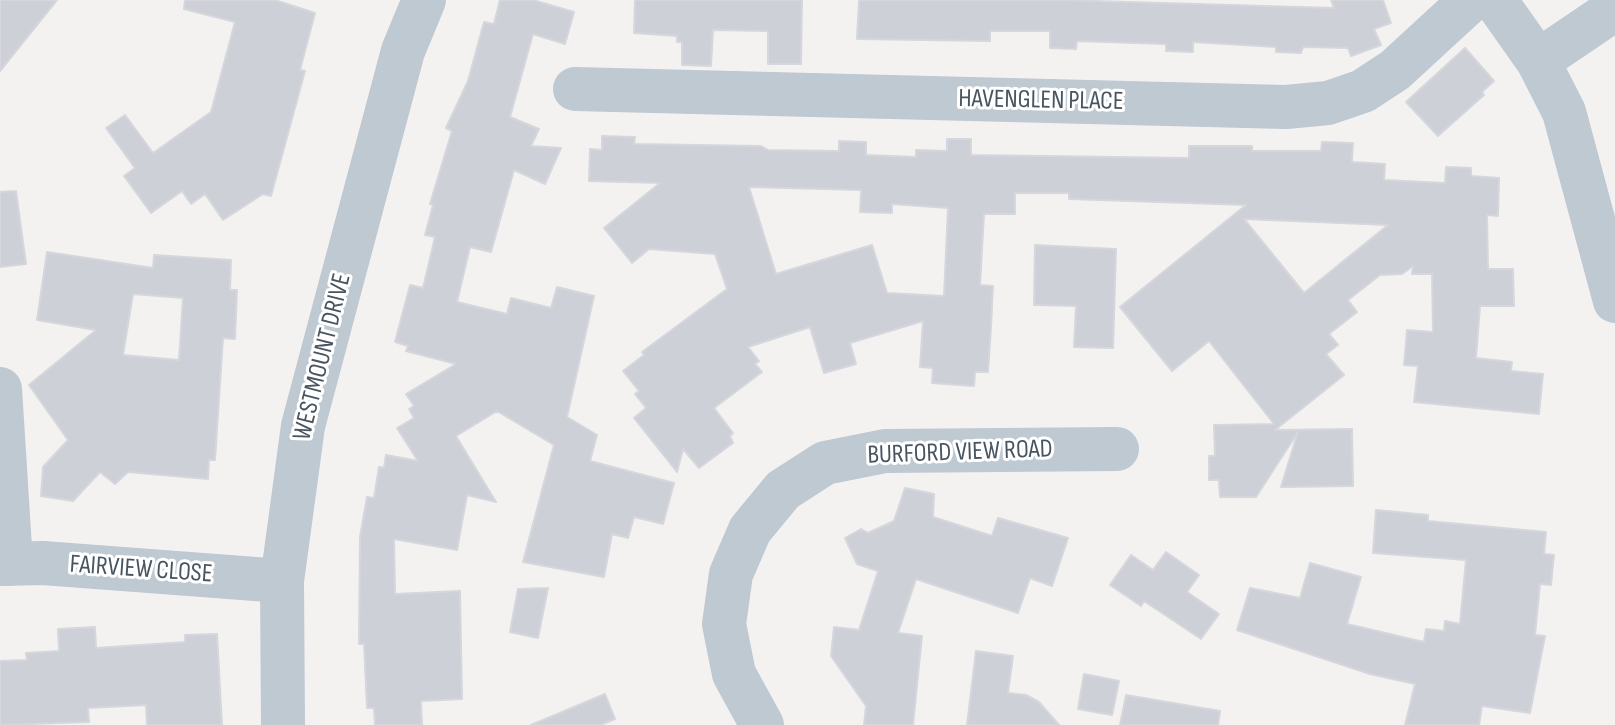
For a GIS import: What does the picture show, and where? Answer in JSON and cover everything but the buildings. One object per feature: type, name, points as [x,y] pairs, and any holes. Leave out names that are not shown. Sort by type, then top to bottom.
[{"type":"street","name":"WESTMOUNT DRIVE","points":[[283,725],[282,581],[303,426],[403,51],[424,0]]},
{"type":"street","name":"HAVENGLEN PLACE","points":[[575,89],[1286,107],[1328,103],[1363,91],[1395,70],[1471,0]]},
{"type":"street","points":[[1495,0],[1532,51],[1564,112],[1615,301]]},
{"type":"street","points":[[1532,51],[1585,0]]},
{"type":"street","points":[[1532,51],[1615,9]]},
{"type":"street","points":[[0,389],[5,564]]},
{"type":"street","name":"BURFORD VIEW ROAD","points":[[762,725],[734,674],[724,624],[731,574],[737,559],[750,530],[783,490],[825,463],[885,451],[1117,449]]},
{"type":"street","name":"FAIRVIEW CLOSE","points":[[5,564],[43,563],[282,581]]}]
